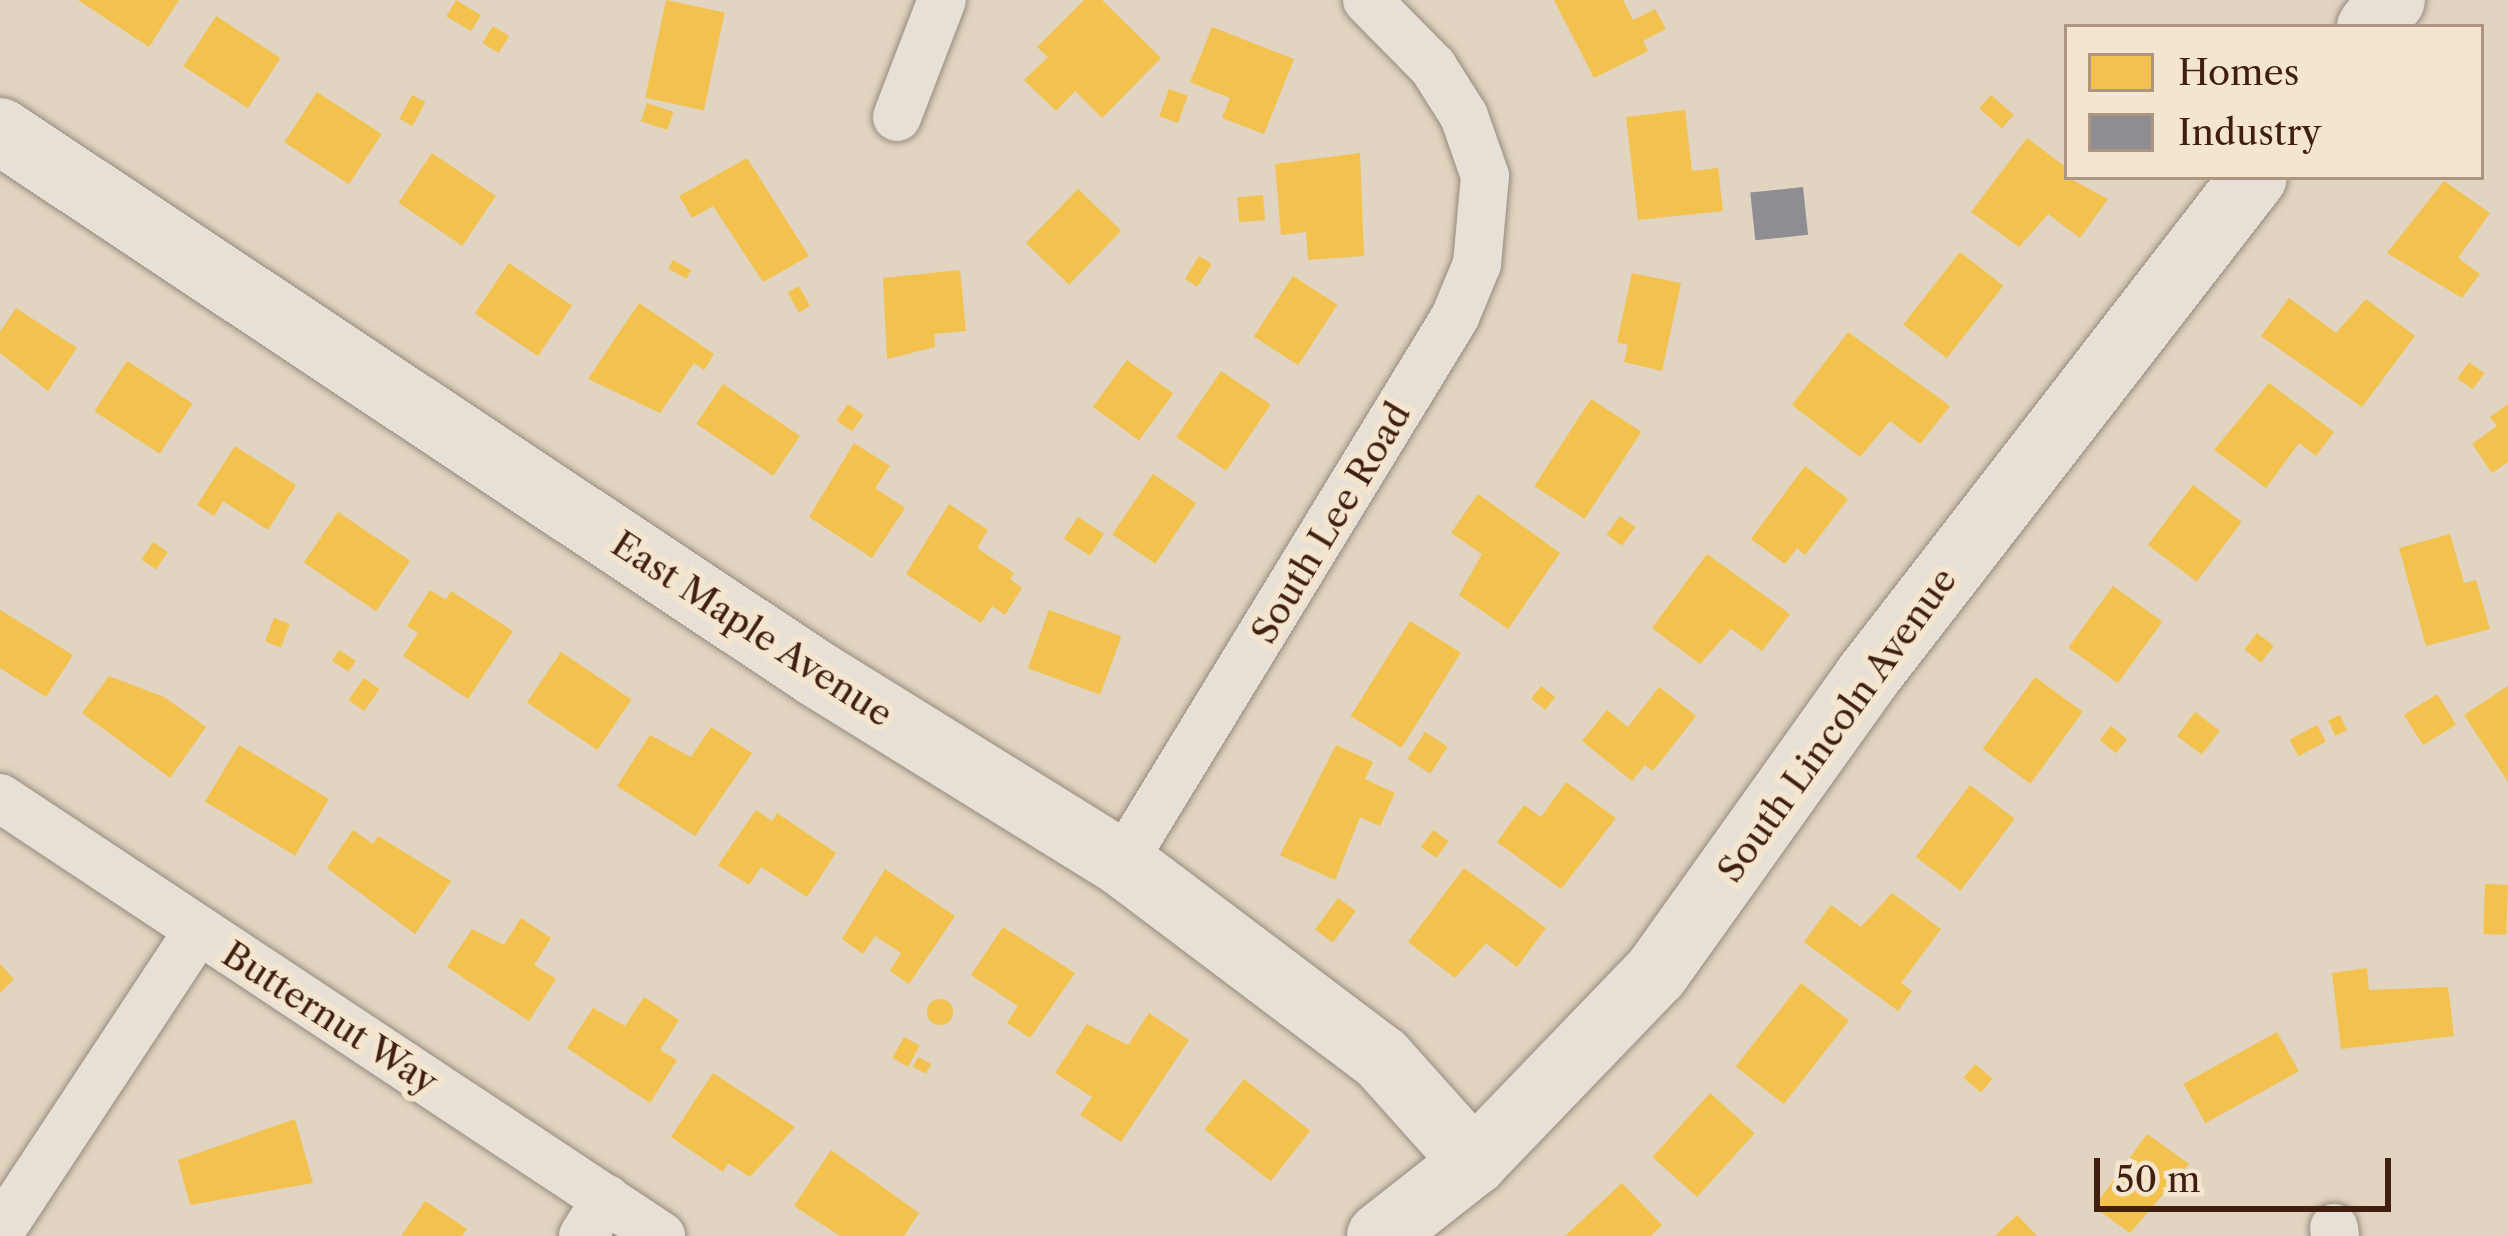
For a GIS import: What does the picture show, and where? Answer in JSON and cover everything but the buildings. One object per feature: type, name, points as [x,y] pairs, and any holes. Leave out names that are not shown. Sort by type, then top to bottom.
[{"type":"main road","points":[[2373,24],[2392,0]]},
{"type":"main road","name":"East Maple Avenue","points":[[0,131],[797,661],[1122,863],[1381,1058],[1474,1162]]},
{"type":"main road","name":"South Lincoln Avenue","points":[[1380,1236],[1474,1162],[1656,973],[1867,677],[2252,180]]},
{"type":"street","points":[[897,117],[942,0]]},
{"type":"street","name":"South Lee Road","points":[[1122,863],[1455,317],[1480,247],[1481,164],[1464,116],[1433,67],[1367,0]]},
{"type":"street","name":"Butternut Way","points":[[0,798],[198,931],[594,1218],[661,1236]]},
{"type":"street","points":[[4,1225],[198,931]]}]
